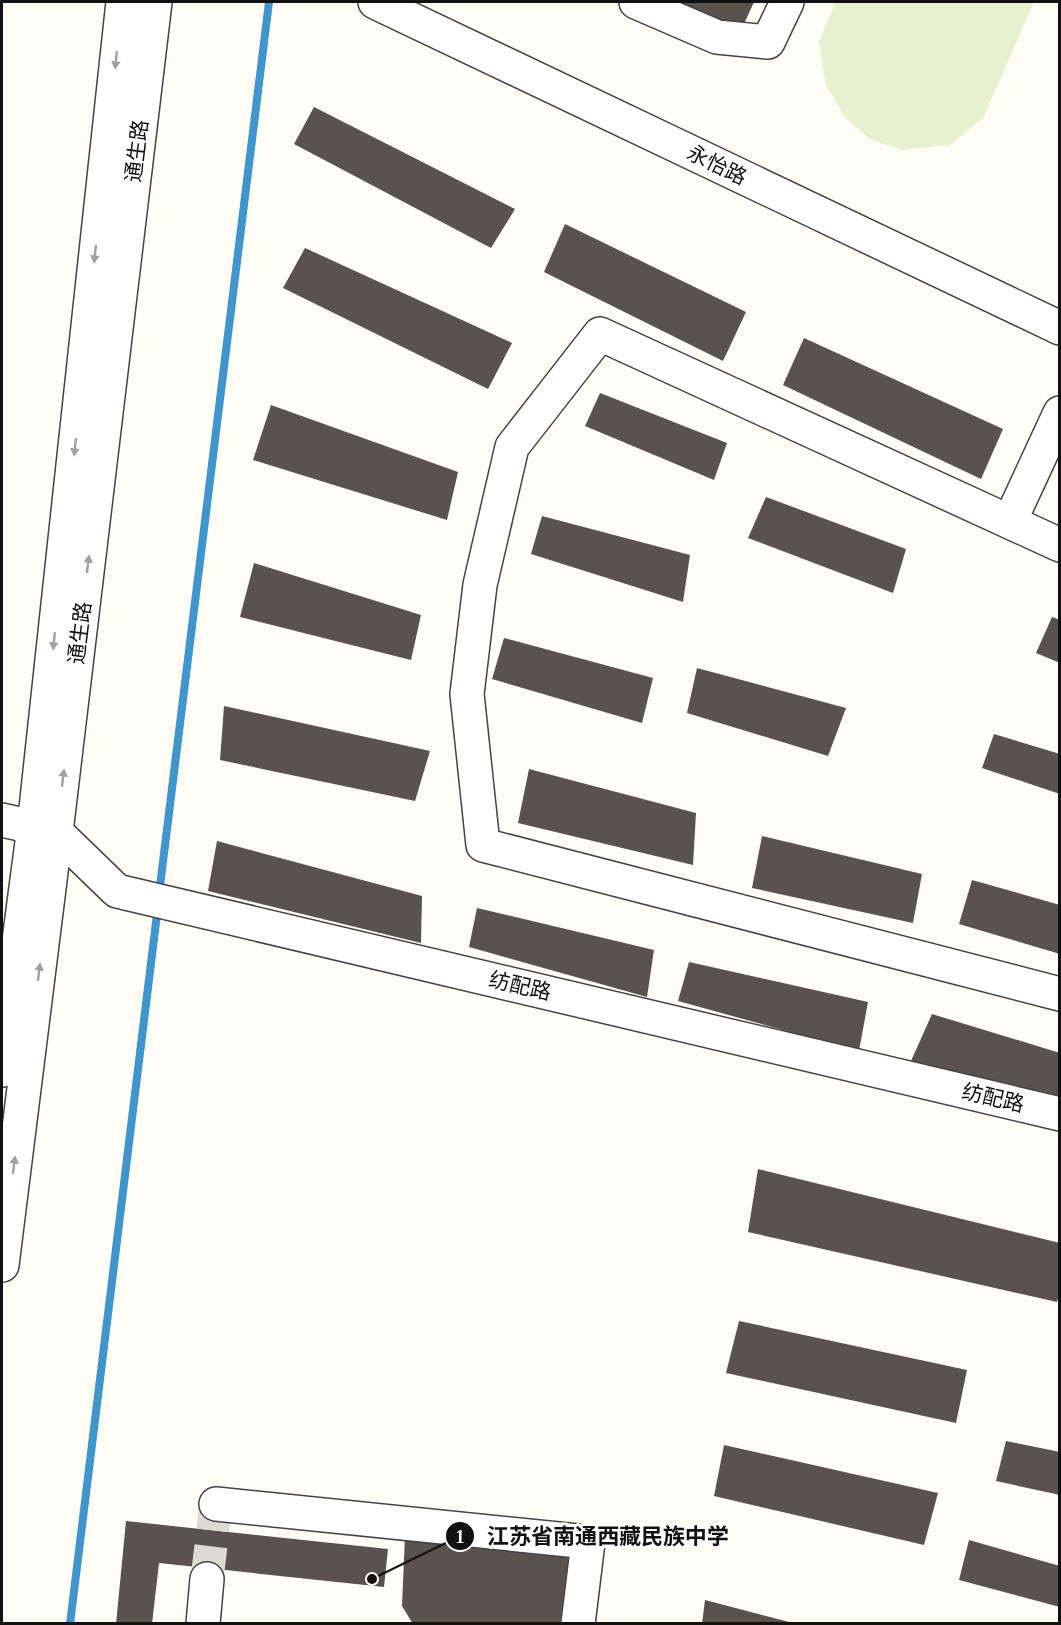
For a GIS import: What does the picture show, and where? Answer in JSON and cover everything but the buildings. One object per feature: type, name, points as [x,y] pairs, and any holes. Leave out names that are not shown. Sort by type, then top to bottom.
[{"type":"street","name":"通生路","points":[[2,1265],[123,2]]},
{"type":"street","name":"通生路","points":[[2,1070],[45,830],[155,2]]},
{"type":"street","name":"永怡路","points":[[375,2],[433,14],[1059,328]]},
{"type":"street","points":[[636,2],[717,37],[768,42],[787,2]]},
{"type":"street","points":[[1059,545],[600,334],[512,447],[480,585],[467,694],[483,845],[1059,994]]},
{"type":"street","points":[[1010,521],[1059,413]]},
{"type":"street","points":[[2,820],[45,830]]},
{"type":"street","name":"纺配路","points":[[45,830],[117,891],[1059,1114]]},
{"type":"street","points":[[216,1504],[588,1542],[578,1623]]},
{"type":"street","points":[[203,1623],[207,1579]]},
{"type":"green space","points":[[836,2],[1034,2],[983,118],[950,145],[901,150],[868,138],[845,117],[825,83],[819,41]]},
{"type":"waterway","points":[[159,894],[269,2]]},
{"type":"waterway","points":[[70,1624],[158,906]]},
{"type":"tunnel","points":[[207,1579],[216,1504]]},
{"type":"place","name":"江苏省南通西藏民族中学","points":[[372,1579]]}]
